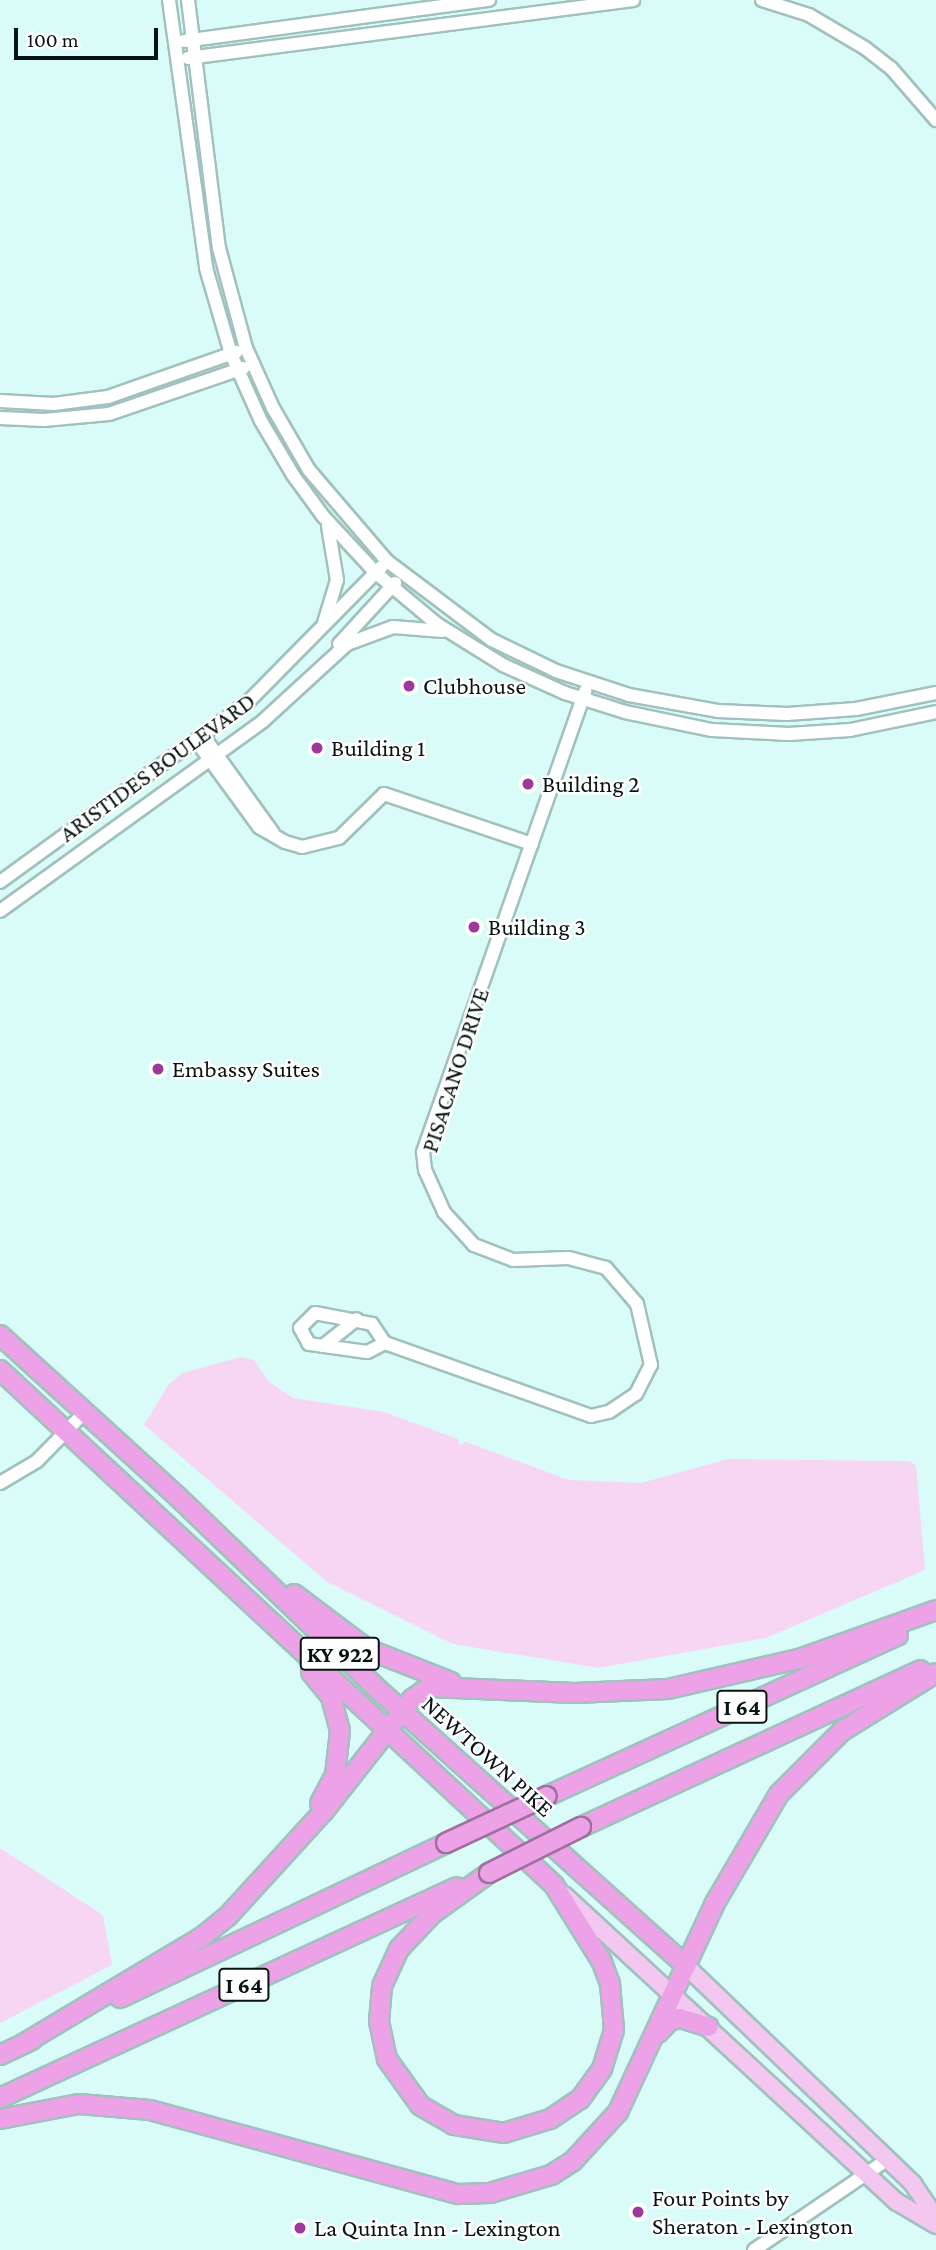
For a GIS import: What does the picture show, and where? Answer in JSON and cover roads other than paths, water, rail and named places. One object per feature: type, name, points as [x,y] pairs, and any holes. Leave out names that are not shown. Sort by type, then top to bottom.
[{"type":"highway","name":"NEWTOWN PIKE","points":[[0,1335],[179,1498],[403,1712],[686,1966]]},
{"type":"highway","name":"NEWTOWN PIKE","points":[[0,1370],[554,1885]]},
{"type":"highway","points":[[179,1498],[350,1639],[404,1666],[464,1687]]},
{"type":"highway","points":[[218,1573],[331,1697],[341,1731],[339,1761],[328,1790],[299,1839]]},
{"type":"highway","points":[[23,2044],[202,1937],[255,1889],[403,1712],[429,1687],[575,1693],[668,1689],[802,1658],[936,1610]]},
{"type":"highway","name":"I 64","points":[[0,2055],[446,1843],[936,1617]]},
{"type":"highway","name":"I 64","points":[[0,2098],[936,1662]]},
{"type":"highway","points":[[0,2119],[79,2104],[150,2110],[433,2191],[490,2193],[527,2185],[573,2161],[618,2112],[740,1854],[779,1794],[842,1731],[936,1673]]},
{"type":"highway","points":[[489,1872],[432,1914],[399,1950],[379,2004],[387,2059],[407,2091],[436,2115],[474,2131],[521,2131],[565,2112],[592,2084],[609,2052],[614,2008],[610,1984],[589,1939],[554,1885]]},
{"type":"highway","points":[[652,2041],[674,2019],[688,2018],[709,2027]]},
{"type":"main road","name":"NEWTOWN PIKE","points":[[554,1885],[897,2202],[936,2225]]},
{"type":"main road","name":"NEWTOWN PIKE","points":[[686,1966],[913,2184],[936,2218]]},
{"type":"street","points":[[169,0],[206,268],[237,370],[275,446],[323,516],[391,587],[454,635],[514,670],[583,699],[669,722],[748,733],[843,731],[936,712]]},
{"type":"street","points":[[188,0],[219,248],[246,348],[309,470],[402,575],[492,640],[589,683],[656,702],[749,712],[824,713],[936,693]]},
{"type":"street","points":[[176,42],[489,0]]},
{"type":"street","points":[[177,60],[633,0]]},
{"type":"street","points":[[762,0],[809,15],[865,48],[891,68],[936,120]]},
{"type":"street","points":[[0,401],[54,404],[108,397],[246,348]]},
{"type":"street","points":[[0,418],[55,420],[109,414],[253,365]]},
{"type":"street","name":"ARISTIDES BOULEVARD","points":[[308,646],[326,620],[337,580],[335,549],[323,516]]},
{"type":"street","name":"ARISTIDES BOULEVARD","points":[[0,882],[201,740],[308,646],[387,561]]},
{"type":"street","name":"ARISTIDES BOULEVARD","points":[[306,681],[402,575]]},
{"type":"street","name":"ARISTIDES BOULEVARD","points":[[0,911],[213,757],[347,644],[374,631],[412,626],[454,635]]},
{"type":"street","name":"PISACANO DRIVE","points":[[385,1343],[591,1416],[609,1412],[636,1394],[651,1365],[637,1304],[606,1268],[568,1258],[513,1260],[474,1245],[444,1212],[425,1170],[423,1152],[589,683]]},
{"type":"street","points":[[748,733],[749,712]]},
{"type":"street","points":[[201,740],[260,827],[302,846],[339,838],[384,794],[532,845]]},
{"type":"street","points":[[309,1316],[357,1320],[372,1324],[385,1343],[367,1352],[323,1346],[304,1340],[300,1328],[309,1316]]},
{"type":"street","points":[[323,1346],[357,1320]]},
{"type":"street","points":[[0,1483],[37,1461],[83,1413]]},
{"type":"street","points":[[754,2250],[888,2159]]},
{"type":"place","name":"Clubhouse","points":[[409,686]]},
{"type":"place","name":"Building 1","points":[[317,748]]},
{"type":"place","name":"Building 2","points":[[528,784]]},
{"type":"place","name":"Building 3","points":[[474,927]]},
{"type":"place","name":"Embassy Suites","points":[[158,1069]]},
{"type":"place","name":"Four Points by Sheraton - Lexington","points":[[638,2212]]},
{"type":"place","name":"La Quinta Inn - Lexington","points":[[300,2228]]}]
